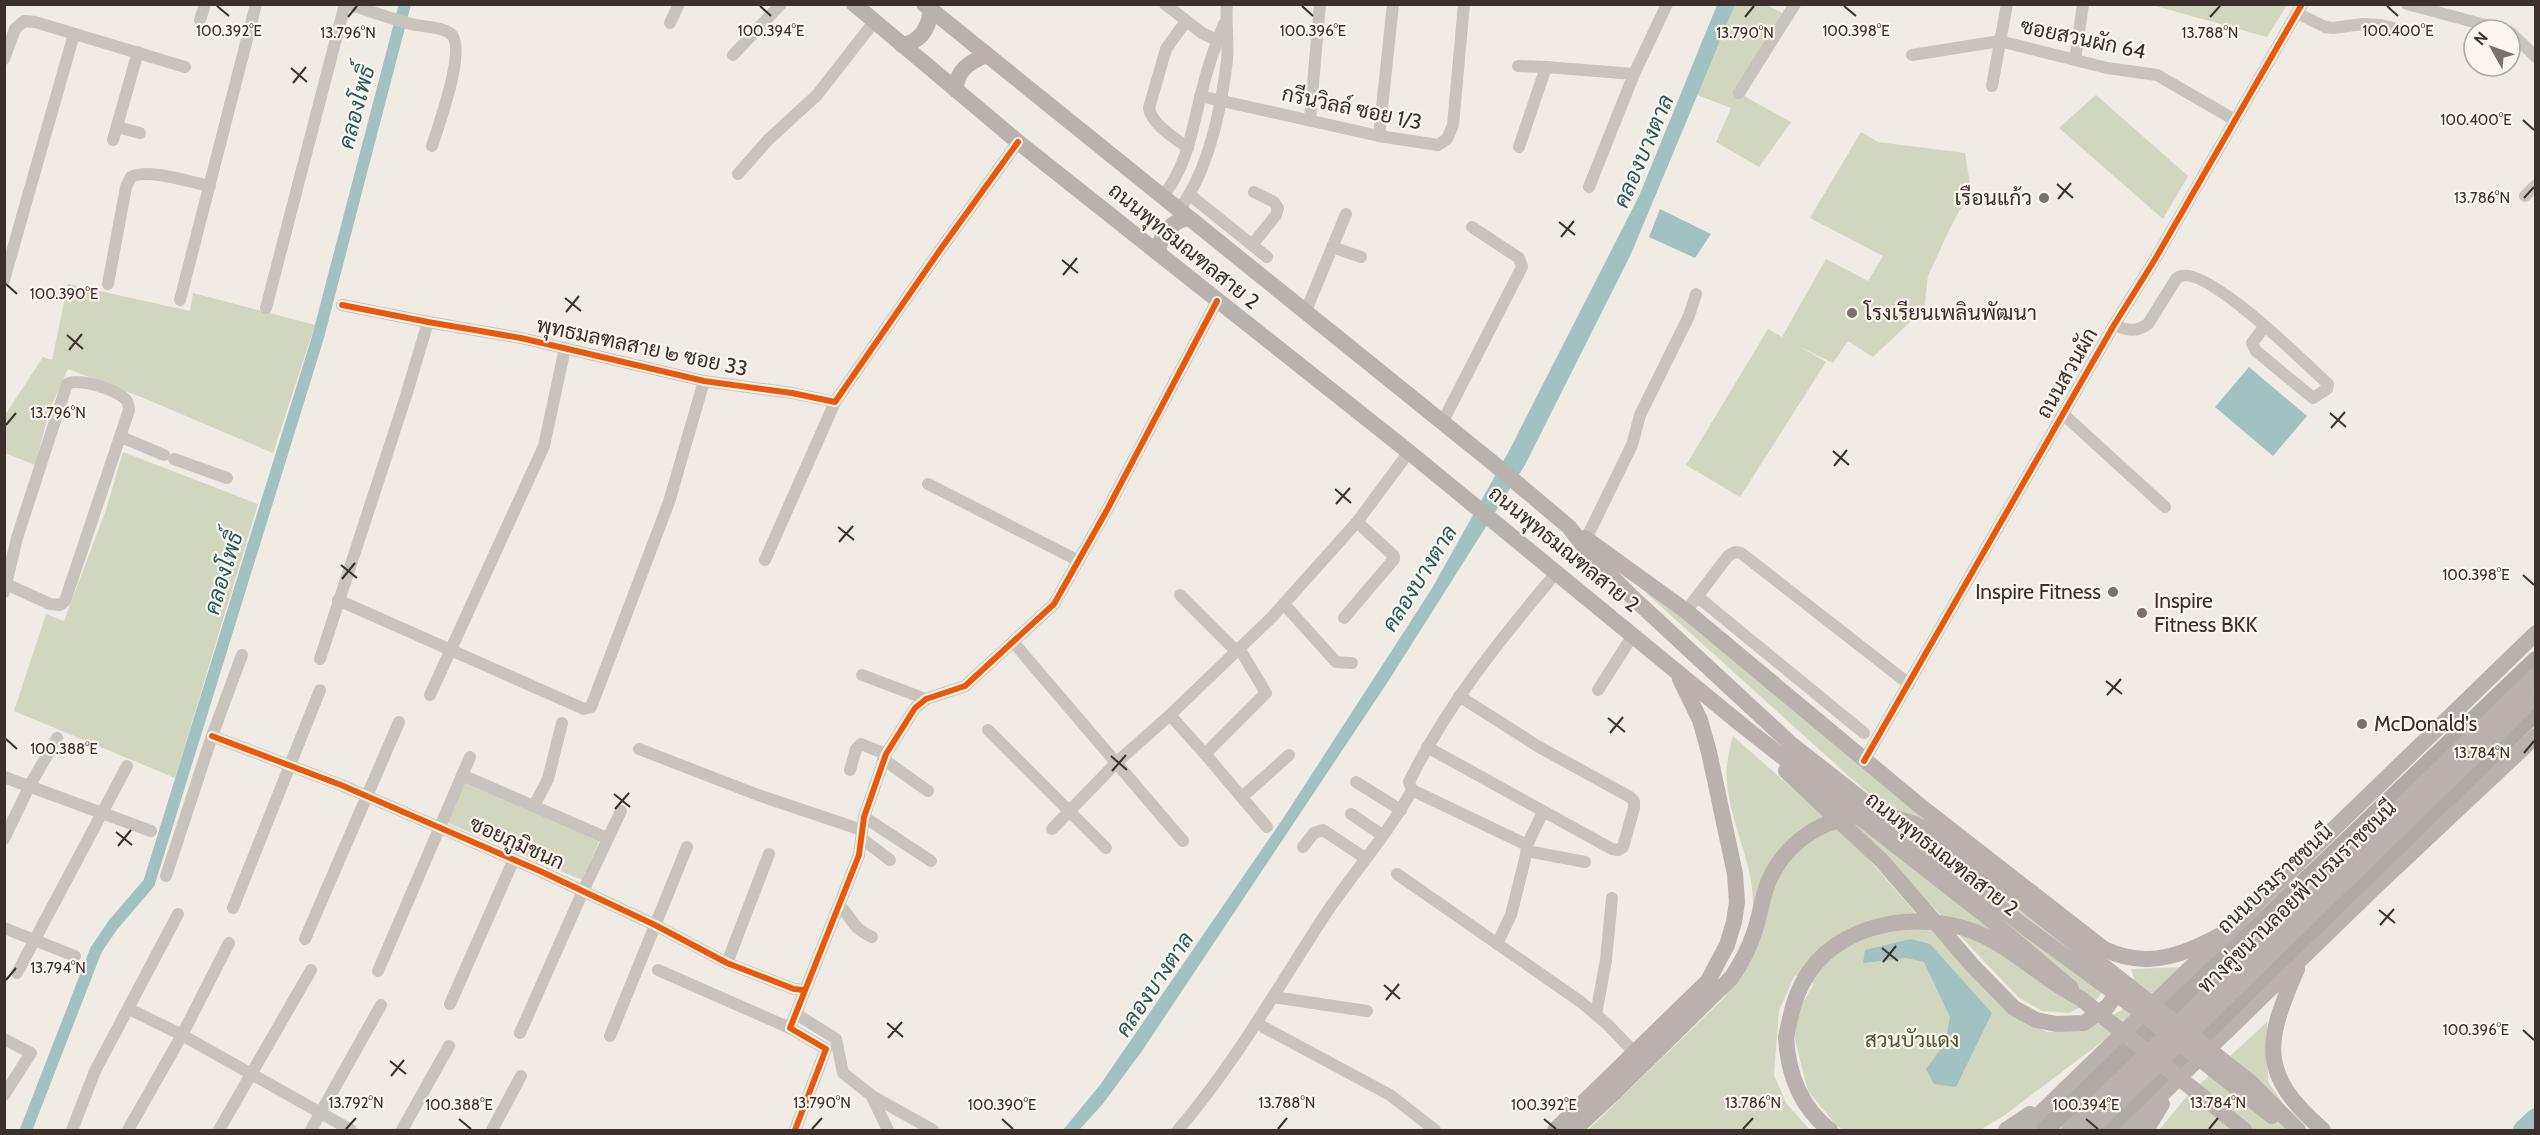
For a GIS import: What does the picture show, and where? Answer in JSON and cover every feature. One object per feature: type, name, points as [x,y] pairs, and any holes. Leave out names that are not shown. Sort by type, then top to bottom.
[{"type":"highway","name":"ถนนบรมราชชนนี","points":[[2045,1131],[2535,660]]},
{"type":"highway","points":[[2105,1131],[2535,712]]},
{"type":"main road","name":"ถนนพุทธมณฑลสาย 2","points":[[854,4],[1018,142],[1469,500],[1743,726],[2059,976],[2080,998],[2244,1131]]},
{"type":"main road","name":"ถนนพุทธมณฑลสาย 2","points":[[927,7],[1493,463],[1569,527],[1594,559],[1629,594],[1791,744],[2025,927],[2137,1009],[2291,1131]]},
{"type":"main road","points":[[902,45],[912,43],[922,34],[929,22],[927,7]]},
{"type":"main road","points":[[956,90],[957,80],[963,68],[986,55]]},
{"type":"main road","points":[[1158,254],[1159,243],[1171,225],[1183,214]]},
{"type":"main road","points":[[1569,527],[1686,611],[1864,761],[2104,949],[2115,962],[2119,986],[2108,1006],[2084,1023],[2057,1024],[2036,1020],[2014,1008],[1972,965],[1882,861],[1806,793],[1743,726]]},
{"type":"main road","points":[[2023,1131],[2535,633]]},
{"type":"main road","points":[[1555,1131],[1708,981],[1727,945],[1734,922],[1737,902],[1735,874],[1709,752],[1696,711],[1674,669]]},
{"type":"main road","name":"ทางคู่ขนานลอยฟ้าบรมราชชนนี","points":[[2069,1131],[2535,675]]},
{"type":"main road","name":"ทางคู่ขนานลอยฟ้าบรมราชชนนี","points":[[2090,1131],[2535,696]]},
{"type":"main road","points":[[2125,1131],[2535,736]]},
{"type":"main road","points":[[1574,1131],[1732,977],[1744,959],[1755,932],[1770,877],[1790,848],[1825,823],[1846,817],[1883,815],[1925,828],[1972,862],[2250,1082],[2298,1131]]},
{"type":"main road","points":[[1830,1131],[1804,1103],[1795,1084],[1788,1059],[1786,1037],[1792,1010],[1802,984],[1828,951],[1848,936],[1876,927],[1901,923],[1931,922],[1956,926],[1984,936],[2062,989],[2080,998]]},
{"type":"main road","points":[[2104,949],[2119,956],[2135,959],[2168,958],[2196,948],[2228,931]]},
{"type":"main road","points":[[2301,960],[2274,1024],[2274,1054],[2281,1083],[2289,1097],[2324,1131]]},
{"type":"main road","points":[[2006,1131],[2081,1073]]},
{"type":"main road","points":[[2146,1131],[2175,1082]]},
{"type":"street","points":[[200,20],[205,4]]},
{"type":"street","points":[[180,300],[256,4]]},
{"type":"street","points":[[266,308],[347,4],[386,17],[444,30],[456,41],[452,76],[432,146]]},
{"type":"street","points":[[670,23],[679,4]]},
{"type":"street","points":[[733,55],[781,4]]},
{"type":"street","points":[[1165,4],[1202,33],[1217,39]]},
{"type":"street","points":[[1183,214],[1206,160],[1220,101],[1227,58],[1225,21],[1227,4]]},
{"type":"street","points":[[1310,119],[1320,4]]},
{"type":"street","points":[[1379,135],[1393,4]]},
{"type":"street","name":"กรีนวิลล์ ซอย 1/3","points":[[1200,96],[1434,146],[1447,139],[1453,125],[1464,4]]},
{"type":"street","points":[[1589,187],[1635,74],[1667,4]]},
{"type":"street","points":[[1739,93],[1795,4]]},
{"type":"street","points":[[1992,86],[2007,4]]},
{"type":"street","points":[[2075,60],[2083,4]]},
{"type":"street","points":[[2407,4],[2462,19]]},
{"type":"street","points":[[2300,9],[2325,27],[2363,24],[2381,25],[2401,30]]},
{"type":"street","name":"ถนนสวนผัก","points":[[1864,761],[2114,325],[2154,261],[2300,9]]},
{"type":"street","points":[[4,60],[15,29],[24,21],[35,22],[185,67]]},
{"type":"street","points":[[1186,21],[1166,49],[1149,108],[1150,116],[1188,148]]},
{"type":"street","points":[[1162,196],[1173,183],[1188,148],[1200,96],[1217,39],[1225,21]]},
{"type":"street","points":[[738,174],[768,140],[817,95],[874,22]]},
{"type":"street","points":[[4,280],[74,34]]},
{"type":"street","name":"ซอยสวนผัก 64","points":[[1912,55],[2000,41],[2107,68],[2157,75],[2235,120]]},
{"type":"street","points":[[2522,44],[2535,57]]},
{"type":"street","points":[[113,140],[138,52]]},
{"type":"street","points":[[1518,66],[1635,74]]},
{"type":"street","points":[[1519,147],[1546,67]]},
{"type":"street","points":[[117,127],[140,133]]},
{"type":"street","points":[[765,560],[835,402],[1018,142]]},
{"type":"street","points":[[108,284],[126,187],[131,177],[137,174],[148,174],[210,186]]},
{"type":"street","points":[[2525,196],[2535,185]]},
{"type":"street","points":[[1252,245],[1276,215],[1278,207],[1274,202],[1254,192]]},
{"type":"street","points":[[1190,195],[1267,257]]},
{"type":"street","points":[[1305,313],[1346,214]]},
{"type":"street","points":[[1442,423],[1522,267],[1519,258],[1472,227]]},
{"type":"street","points":[[1332,247],[1361,257]]},
{"type":"street","points":[[2114,325],[2127,331],[2141,329],[2148,324],[2176,279],[2180,275],[2186,275],[2215,288],[2243,306],[2265,326],[2328,384],[2326,389],[2313,398],[2256,351],[2252,343],[2265,326]]},
{"type":"street","points":[[1586,539],[1632,445],[1640,415],[1689,316],[1696,294]]},
{"type":"street","points":[[790,1028],[859,855],[864,817],[884,757],[909,715],[926,699],[965,686],[1054,604],[1217,301]]},
{"type":"street","name":"พุทธมลฑลสาย ๒ ซอย 33","points":[[342,305],[521,338],[704,381],[792,393],[835,402]]},
{"type":"street","points":[[320,659],[428,322]]},
{"type":"street","points":[[430,695],[544,446],[565,348]]},
{"type":"street","points":[[80,380],[112,391],[127,401],[129,410],[65,602],[60,605],[50,604],[5,587],[17,538],[67,384],[80,380]]},
{"type":"street","points":[[338,600],[584,709],[591,707],[669,502],[704,381]]},
{"type":"street","points":[[2063,414],[2165,507]]},
{"type":"street","points":[[121,437],[228,478]]},
{"type":"street","points":[[1052,829],[1117,762],[1170,716],[1284,604],[1357,522],[1409,452]]},
{"type":"street","points":[[928,484],[1079,561]]},
{"type":"street","points":[[1344,618],[1394,559],[1357,522]]},
{"type":"street","points":[[1686,611],[1728,556],[1735,552],[1742,553],[1909,684]]},
{"type":"street","points":[[1557,572],[1502,636],[1459,696],[1427,747],[1409,783],[1412,790],[1527,848],[1585,862]]},
{"type":"street","points":[[1180,595],[1237,650],[1266,693],[1205,754]]},
{"type":"street","points":[[1698,597],[1864,733]]},
{"type":"street","points":[[1284,604],[1336,662],[1352,663]]},
{"type":"street","points":[[1598,690],[1633,635]]},
{"type":"street","points":[[1013,642],[1183,841]]},
{"type":"street","points":[[166,876],[212,736],[242,656]]},
{"type":"street","points":[[862,675],[926,699]]},
{"type":"street","points":[[233,908],[320,690]]},
{"type":"street","points":[[1427,747],[1596,842],[1618,850],[1623,847],[1634,801],[1539,747],[1459,696]]},
{"type":"street","points":[[1170,716],[1267,827]]},
{"type":"street","points":[[305,939],[399,722]]},
{"type":"street","points":[[534,806],[548,779],[562,723]]},
{"type":"street","points":[[988,730],[1106,848]]},
{"type":"street","name":"ซอยภูมิชนก","points":[[212,736],[368,796],[583,891],[727,963],[804,990]]},
{"type":"street","points":[[4,839],[30,785],[57,738]]},
{"type":"street","points":[[850,770],[856,748],[861,744],[884,757],[928,791]]},
{"type":"street","points":[[639,749],[862,834],[890,860]]},
{"type":"street","points":[[1242,797],[1289,755]]},
{"type":"street","points":[[378,971],[470,757]]},
{"type":"street","points":[[16,973],[127,766]]},
{"type":"street","points":[[462,775],[607,838]]},
{"type":"street","points":[[4,777],[151,831]]},
{"type":"street","points":[[1356,782],[1401,810]]},
{"type":"street","points":[[1178,1131],[1256,1023],[1324,916],[1401,810],[1412,790]]},
{"type":"street","points":[[520,1033],[621,811]]},
{"type":"street","points":[[1497,944],[1511,915],[1527,848],[1543,812]]},
{"type":"street","points":[[1351,814],[1382,835]]},
{"type":"street","points":[[864,817],[931,861]]},
{"type":"street","points":[[1303,847],[1314,833],[1323,830],[1365,858]]},
{"type":"street","points":[[610,1036],[687,847]]},
{"type":"street","points":[[727,963],[769,854]]},
{"type":"street","points":[[450,1004],[514,859]]},
{"type":"street","points":[[1397,874],[1581,1002],[1635,1053]]},
{"type":"street","points":[[1596,1014],[1606,960],[1612,898]]},
{"type":"street","points":[[839,905],[847,912],[858,930],[872,937]]},
{"type":"street","points":[[72,1131],[95,1071],[178,914]]},
{"type":"street","points":[[4,928],[75,956]]},
{"type":"street","points":[[128,1131],[182,1035],[229,943]]},
{"type":"street","points":[[219,1131],[311,970]]},
{"type":"street","points":[[658,970],[790,1028],[826,1049],[795,1131]]},
{"type":"street","points":[[1273,997],[1367,1011]]},
{"type":"street","points":[[311,1131],[381,1005]]},
{"type":"street","points":[[129,1010],[182,1035],[351,1131]]},
{"type":"street","points":[[796,1014],[836,1039],[843,1073],[871,1095],[933,1131]]},
{"type":"street","points":[[1256,1023],[1390,1095],[1435,1131]]},
{"type":"street","points":[[4,1039],[31,1053],[4,1095]]},
{"type":"street","points":[[402,1131],[448,1046]]},
{"type":"street","points":[[492,1131],[521,1076]]},
{"type":"street","points":[[871,1095],[888,1131]]},
{"type":"green space","points":[[1735,5],[1767,5],[1789,17],[1744,96],[1791,122],[1759,167],[1716,142],[1731,108],[1697,95]]},
{"type":"green space","points":[[2152,5],[2287,5],[2267,37]]},
{"type":"green space","points":[[2096,95],[2188,176],[2163,219],[2059,128]]},
{"type":"green space","points":[[1861,132],[1878,142],[1965,153],[1971,191],[1951,226],[1928,276],[1924,309],[1873,357],[1848,341],[1833,363],[1800,347],[1826,362],[1740,497],[1686,465],[1768,329],[1782,337],[1826,259],[1868,281],[1883,256],[1810,218]]},
{"type":"green space","points":[[68,284],[190,311],[193,293],[315,325],[273,453],[68,369],[50,409],[35,465],[5,453],[5,415],[43,357],[52,360]]},
{"type":"green space","points":[[123,452],[258,504],[175,778],[14,711],[46,614],[64,621],[106,510]]},
{"type":"green space","points":[[1649,590],[2106,962],[2102,992],[2098,998],[2069,1013],[2042,1011],[2018,997],[1881,852],[1850,823],[1909,827],[1852,779],[1646,593]]},
{"type":"green space","name":"สวนบัวแดง","points":[[1733,736],[1855,844],[1942,943],[2019,1017],[2047,1032],[2087,1029],[2122,1010],[2134,978],[2131,969],[2186,967],[2103,1041],[2005,1115],[1980,1130],[1845,1130],[1837,1126],[1808,1091],[1794,1036],[1798,1010],[1814,984],[1795,975],[1779,1010],[1774,1075],[1786,1103],[1810,1130],[1588,1130],[1726,996],[1726,975],[1730,971],[1748,929],[1753,905],[1750,874],[1732,813],[1727,782],[1727,765]]},
{"type":"green space","points":[[465,782],[600,839],[582,880],[448,823]]},
{"type":"green space","points":[[2267,1022],[2268,1082],[2291,1115],[2298,1130],[2159,1130],[2188,1095]]},
{"type":"water","points":[[1717,5],[1735,5],[1631,254],[1525,465],[1389,680],[1142,1051],[1102,1105],[1079,1130],[1063,1130],[1100,1085],[1284,817],[1431,590],[1510,449],[1639,196]]},
{"type":"water","points":[[1660,209],[1711,234],[1695,258],[1649,237]]},
{"type":"water","points":[[2249,367],[2307,416],[2273,456],[2215,407]]},
{"type":"water","points":[[1911,939],[1930,944],[1992,1013],[1956,1087],[1934,1084],[1926,1069],[1945,1043],[1950,1017],[1924,962],[1906,958],[1863,963],[1865,950]]},
{"type":"waterway","name":"คลองโพธิ์","points":[[26,1130],[96,950],[113,925],[149,883],[318,337],[405,4]]},
{"type":"waterway","points":[[2523,1130],[2536,1118]]},
{"type":"cycle path","points":[[1864,761],[2114,325],[2154,261],[2302,4]]},
{"type":"cycle path","points":[[342,305],[521,338],[704,381],[792,393],[835,402],[1018,142]]},
{"type":"cycle path","points":[[795,1130],[826,1049],[790,1028],[859,855],[864,817],[886,754],[915,708],[926,699],[965,686],[1054,604],[1107,510],[1217,301]]},
{"type":"cycle path","points":[[212,736],[341,785],[540,871],[655,925],[727,963],[794,989],[804,990]]},
{"type":"place","name":"เรือนแก้ว","points":[[2044,198]]},
{"type":"place","name":"โรงเรียนเพลินพัฒนา","points":[[1852,313]]},
{"type":"place","name":"Inspire Fitness","points":[[2113,592]]},
{"type":"place","name":"Inspire Fitness BKK","points":[[2142,613]]},
{"type":"place","name":"McDonald's","points":[[2362,724]]},
{"type":"water label","name":"คลองบางตาล","points":[[1643,151]]},
{"type":"water label","name":"คลองบางตาล","points":[[1419,578]]},
{"type":"water label","name":"คลองบางตาล","points":[[1154,984]]}]
